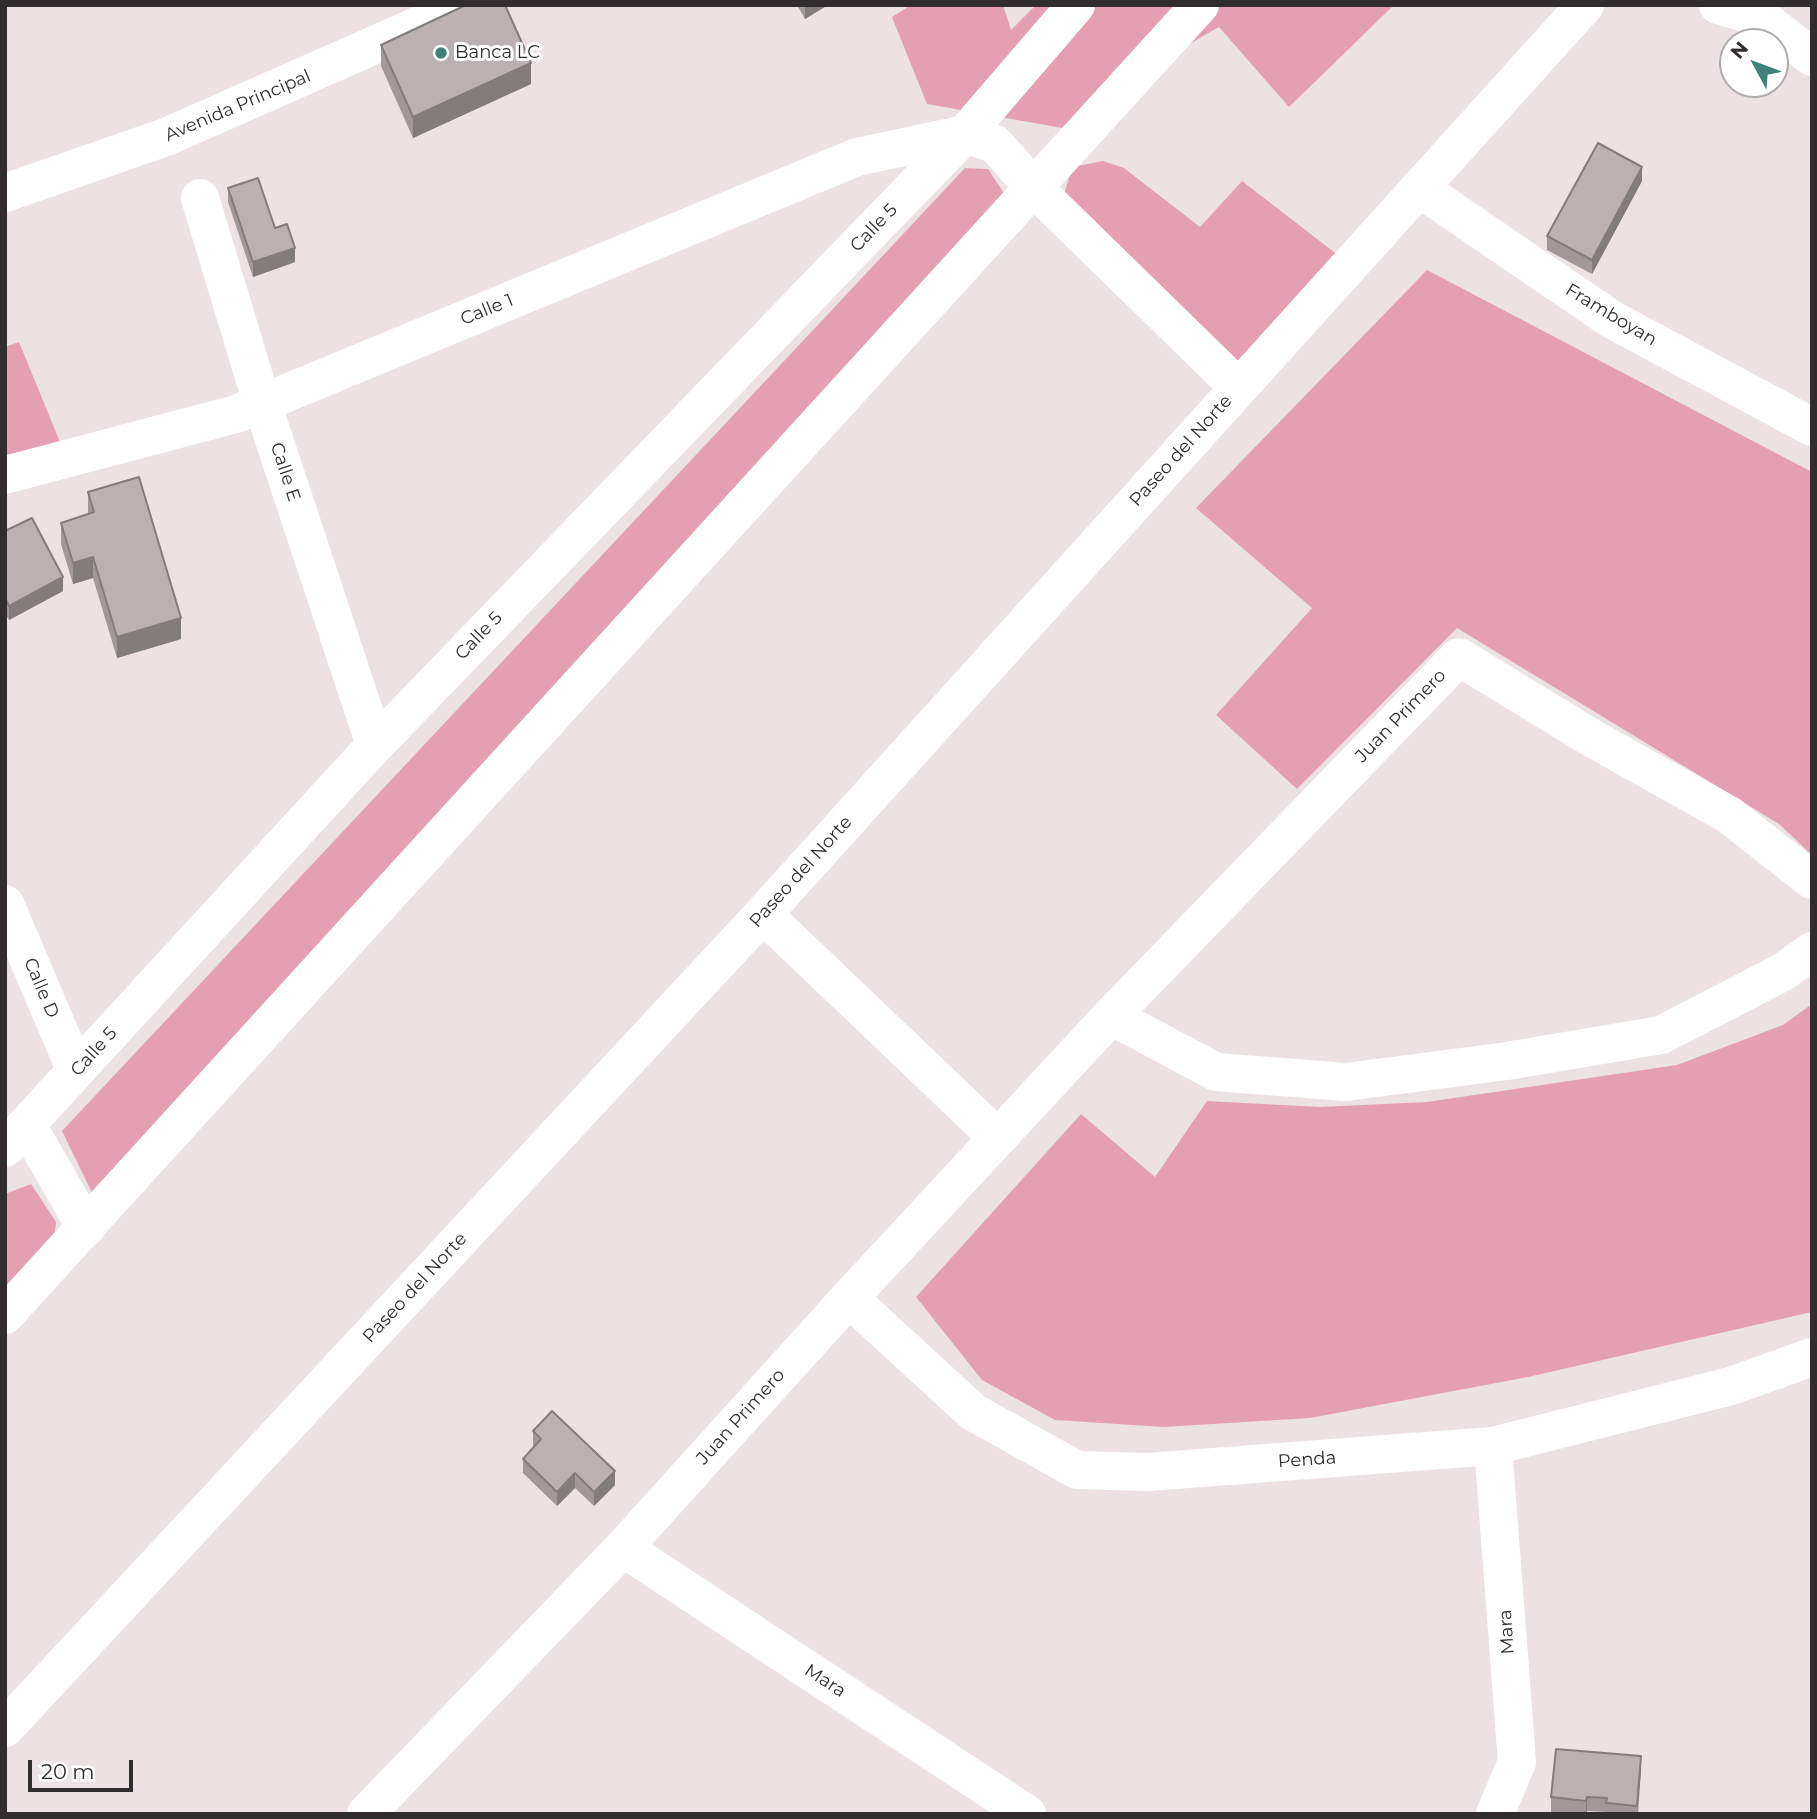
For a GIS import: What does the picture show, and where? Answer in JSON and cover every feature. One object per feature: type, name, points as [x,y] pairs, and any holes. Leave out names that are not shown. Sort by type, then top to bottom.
[{"type":"street","name":"Avenida Principal","points":[[5,193],[166,137],[465,5]]},
{"type":"street","name":"Calle 5","points":[[16,1137],[375,745],[965,134],[1076,5]]},
{"type":"street","points":[[5,1315],[1200,5]]},
{"type":"street","name":"Paseo del Norte","points":[[5,1728],[763,914],[1584,5]]},
{"type":"street","points":[[1718,5],[1762,18],[1812,57]]},
{"type":"street","points":[[965,134],[995,144],[1035,188],[1238,387]]},
{"type":"street","name":"Calle 1","points":[[5,475],[236,414],[857,157],[965,134]]},
{"type":"street","name":"Framboyan","points":[[1419,188],[1611,319],[1812,427]]},
{"type":"street","name":"Calle E","points":[[200,198],[262,403],[375,745]]},
{"type":"street","name":"Juan Primero","points":[[366,1814],[623,1548],[849,1298],[1111,1016],[1459,657],[1590,737],[1730,815],[1812,880]]},
{"type":"street","name":"Calle D","points":[[5,904],[76,1071]]},
{"type":"street","points":[[763,914],[998,1138]]},
{"type":"street","points":[[1111,1016],[1216,1072],[1346,1082],[1507,1061],[1661,1035],[1783,972],[1812,951]]},
{"type":"street","points":[[16,1137],[86,1228]]},
{"type":"street","name":"Penda","points":[[849,1298],[973,1412],[1077,1470],[1148,1472],[1493,1446],[1731,1386],[1812,1357]]},
{"type":"street","name":"Mara","points":[[1493,1446],[1517,1762],[1495,1814]]},
{"type":"street","name":"Mara","points":[[623,1548],[1027,1814]]},
{"type":"shaded area","points":[[911,5],[1003,5],[1011,30],[1036,5],[1394,5],[1289,107],[1219,27],[1175,52],[1068,129],[927,104],[892,17]]},
{"type":"shaded area","points":[[1103,161],[1124,168],[1200,227],[1242,181],[1343,259],[1240,373],[1063,198],[1072,167]]},
{"type":"shaded area","points":[[965,168],[988,169],[1015,210],[95,1199],[62,1131]]},
{"type":"shaded area","points":[[1427,270],[1812,472],[1812,855],[1779,824],[1457,628],[1297,789],[1216,715],[1312,608],[1196,508]]},
{"type":"shaded area","points":[[19,342],[60,442],[5,457],[5,347]]},
{"type":"shaded area","points":[[1812,1004],[1812,1312],[1528,1377],[1310,1418],[1164,1427],[1055,1420],[982,1380],[916,1297],[1081,1114],[1155,1177],[1207,1101],[1320,1107],[1427,1102],[1677,1065],[1783,1025]]},
{"type":"shaded area","points":[[31,1184],[56,1222],[54,1242],[5,1297],[5,1194]]},
{"type":"building","points":[[466,5],[505,5],[531,63],[413,117],[381,45]]},
{"type":"building","points":[[1598,143],[1642,167],[1592,260],[1547,236]]},
{"type":"building","points":[[258,178],[275,228],[287,224],[295,248],[253,262],[228,188]]},
{"type":"building","points":[[139,477],[181,618],[117,637],[93,557],[73,563],[61,523],[94,512],[88,492]]},
{"type":"building","points":[[32,518],[63,577],[9,606],[5,598],[5,531]]},
{"type":"building","points":[[552,1411],[615,1471],[594,1492],[575,1473],[557,1492],[523,1459],[541,1439],[533,1431]]},
{"type":"building","points":[[1556,1749],[1641,1756],[1637,1806],[1606,1803],[1607,1798],[1587,1797],[1586,1801],[1551,1797]]},
{"type":"place","name":"Banca LC","points":[[441,53]]}]
